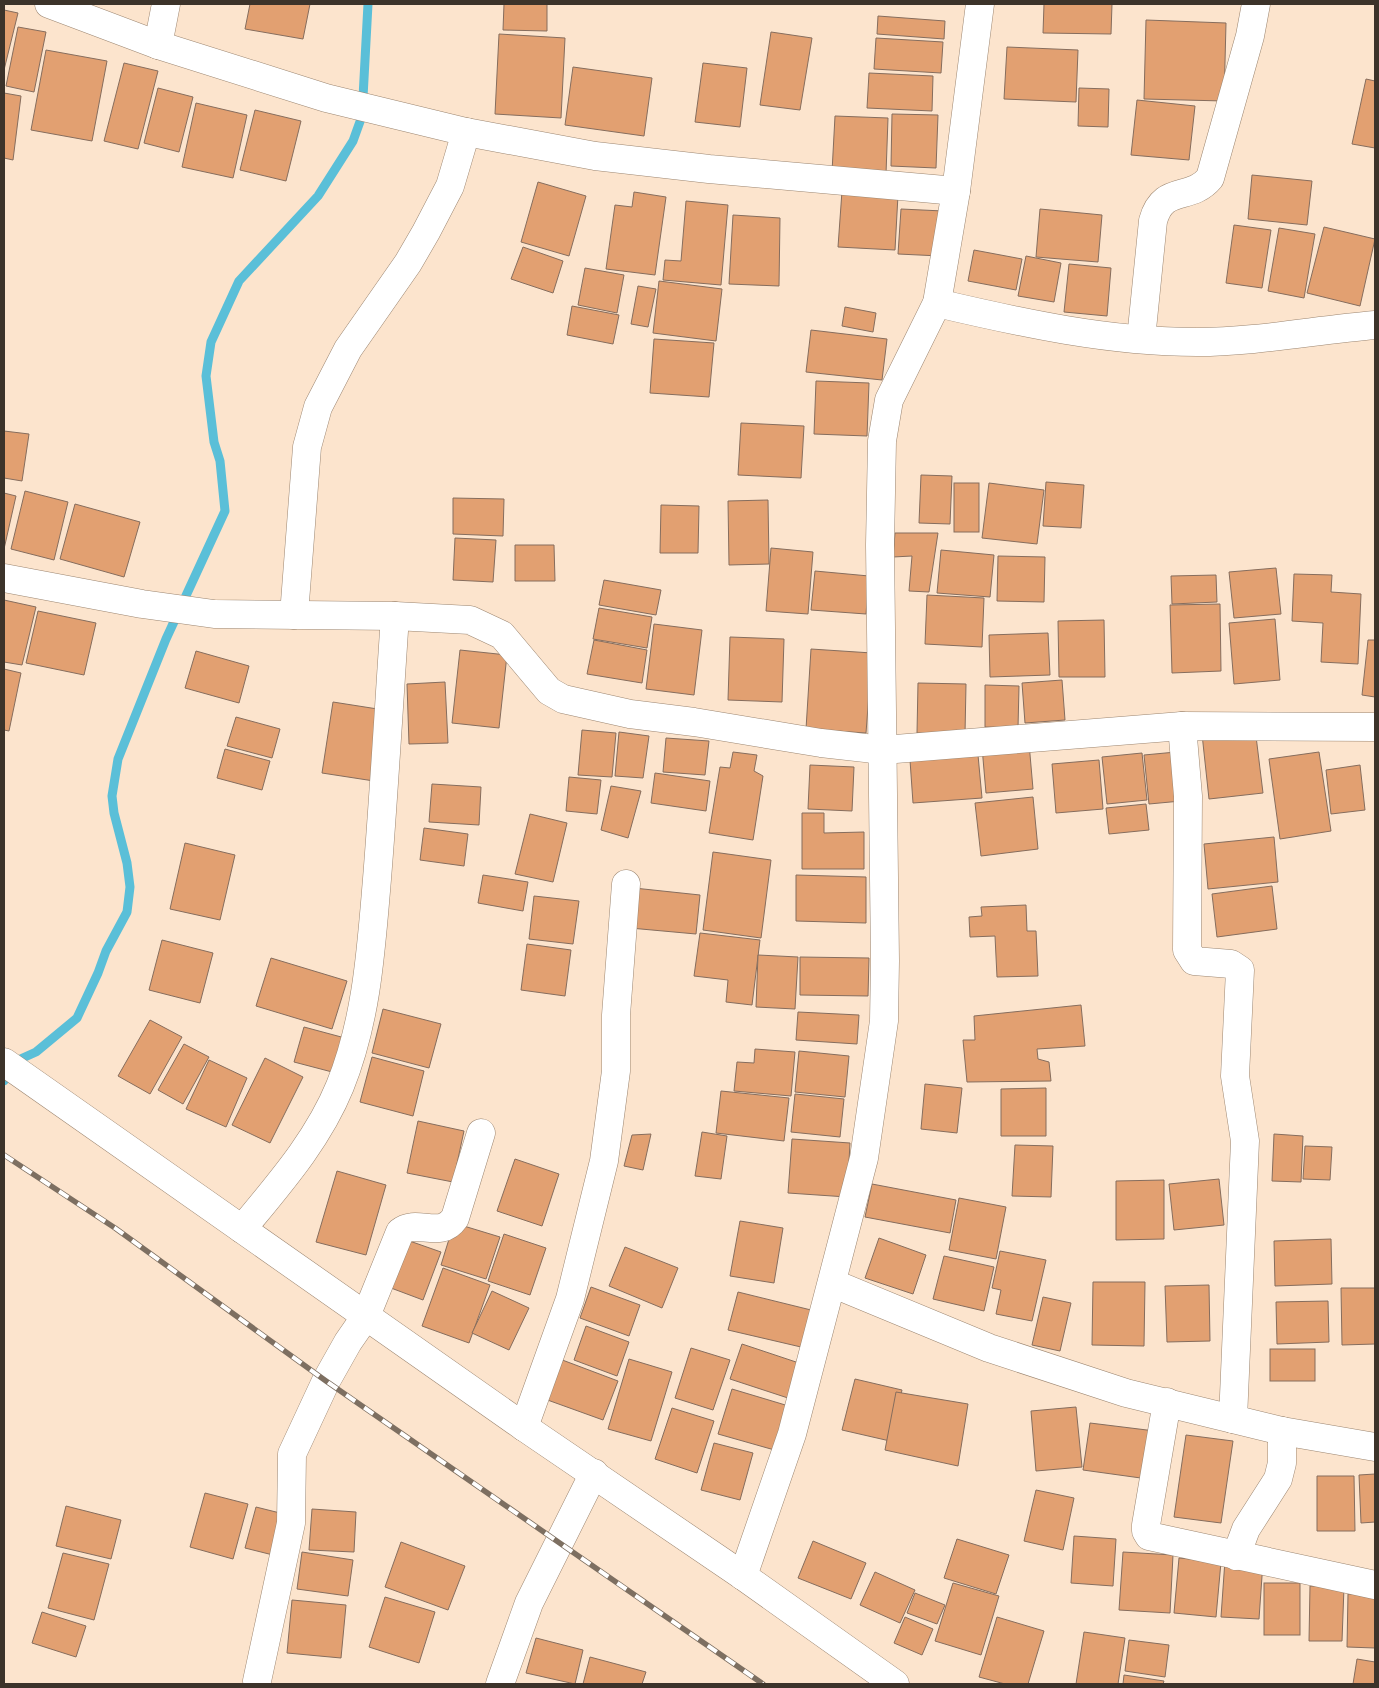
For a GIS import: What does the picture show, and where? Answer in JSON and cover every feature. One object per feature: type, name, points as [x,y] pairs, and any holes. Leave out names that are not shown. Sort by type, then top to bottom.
[{"type":"street","points":[[49,4],[158,45],[326,98],[466,132],[595,156],[709,169],[956,192]]},
{"type":"street","points":[[158,45],[166,4]]},
{"type":"street","points":[[743,1576],[792,1434],[864,1158],[884,1021],[880,545],[882,442],[888,400],[938,303],[956,192],[980,4]]},
{"type":"street","points":[[1141,339],[1153,221],[1157,208],[1165,200],[1197,189],[1210,178],[1250,36],[1256,4]]},
{"type":"street","points":[[294,615],[308,447],[318,407],[348,349],[408,263],[426,232],[450,186],[466,132]]},
{"type":"street","points":[[938,303],[1012,320],[1141,339],[1198,342],[1375,325]]},
{"type":"street","points":[[4,578],[142,604],[214,614],[395,616],[470,620],[502,635],[549,692],[563,699],[630,714],[694,722],[821,743],[883,750],[1182,726],[1375,727]]},
{"type":"street","points":[[242,1229],[292,1168],[320,1127],[340,1088],[365,1005],[373,947],[383,818],[395,616]]},
{"type":"street","points":[[1182,726],[1188,810],[1187,950],[1194,961],[1231,964],[1240,970],[1235,1076],[1245,1141],[1233,1419]]},
{"type":"street","points":[[524,1427],[570,1299],[604,1160],[616,1071],[616,1015],[626,884]]},
{"type":"street","points":[[4,1062],[40,1090],[524,1427],[594,1472],[895,1684]]},
{"type":"street","points":[[256,1681],[290,1523],[292,1454],[326,1381],[348,1342],[366,1316],[400,1232],[411,1227],[442,1229],[450,1225],[455,1218],[481,1133]]},
{"type":"street","points":[[832,1283],[988,1348],[1126,1393],[1282,1431],[1375,1447]]},
{"type":"street","points":[[1166,1402],[1146,1531],[1155,1538],[1375,1585]]},
{"type":"street","points":[[1236,1556],[1246,1529],[1278,1479],[1282,1463],[1282,1431]]},
{"type":"street","points":[[500,1684],[529,1603],[594,1472]]},
{"type":"building","points":[[250,4],[310,4],[303,39],[245,29]]},
{"type":"building","points":[[504,4],[547,4],[547,31],[503,30]]},
{"type":"building","points":[[1044,4],[1112,4],[1111,34],[1043,33]]},
{"type":"building","points":[[4,10],[18,13],[4,70]]},
{"type":"building","points":[[878,16],[945,21],[944,39],[877,34]]},
{"type":"building","points":[[1146,20],[1226,23],[1224,101],[1144,99]]},
{"type":"building","points":[[18,27],[46,32],[34,92],[6,86]]},
{"type":"building","points":[[771,32],[812,38],[800,110],[760,105]]},
{"type":"building","points":[[499,34],[565,38],[561,118],[495,114]]},
{"type":"building","points":[[876,38],[943,42],[941,73],[874,69]]},
{"type":"building","points":[[1007,47],[1078,50],[1076,102],[1004,99]]},
{"type":"building","points":[[46,50],[107,61],[92,141],[31,130]]},
{"type":"building","points":[[124,63],[158,71],[138,149],[104,141]]},
{"type":"building","points":[[703,63],[747,68],[740,127],[695,122]]},
{"type":"building","points":[[573,67],[652,78],[644,136],[565,125]]},
{"type":"building","points":[[869,73],[933,76],[932,111],[867,108]]},
{"type":"building","points":[[1366,79],[1375,81],[1375,148],[1352,144]]},
{"type":"building","points":[[158,88],[193,97],[179,152],[144,143]]},
{"type":"building","points":[[1079,88],[1109,89],[1108,127],[1078,126]]},
{"type":"building","points":[[4,93],[21,96],[13,160],[4,158]]},
{"type":"building","points":[[1137,100],[1195,106],[1189,160],[1131,155]]},
{"type":"building","points":[[196,103],[247,115],[233,178],[182,167]]},
{"type":"building","points":[[255,110],[301,121],[286,181],[240,170]]},
{"type":"building","points":[[892,114],[938,115],[936,168],[891,166]]},
{"type":"building","points":[[835,116],[888,118],[886,174],[832,172]]},
{"type":"building","points":[[1252,175],[1312,181],[1307,225],[1248,219]]},
{"type":"building","points":[[538,182],[586,196],[569,256],[521,242]]},
{"type":"building","points":[[842,191],[898,195],[895,250],[838,247]]},
{"type":"building","points":[[634,192],[666,197],[655,275],[606,269],[615,205],[632,207]]},
{"type":"building","points":[[686,201],[728,205],[721,285],[663,280],[665,260],[681,261]]},
{"type":"building","points":[[901,209],[943,211],[940,256],[898,254]]},
{"type":"building","points":[[1040,209],[1102,215],[1098,262],[1036,257]]},
{"type":"building","points":[[733,215],[780,218],[779,286],[729,284]]},
{"type":"building","points":[[1234,225],[1271,230],[1262,288],[1226,283]]},
{"type":"building","points":[[1324,227],[1375,239],[1360,306],[1307,293]]},
{"type":"building","points":[[1279,228],[1315,234],[1304,298],[1268,291]]},
{"type":"building","points":[[523,247],[563,261],[553,293],[511,279]]},
{"type":"building","points":[[974,250],[1022,259],[1016,290],[968,281]]},
{"type":"building","points":[[1026,256],[1061,263],[1054,302],[1018,296]]},
{"type":"building","points":[[1069,264],[1111,268],[1107,316],[1064,312]]},
{"type":"building","points":[[585,268],[624,275],[617,313],[578,305]]},
{"type":"building","points":[[659,281],[722,289],[716,341],[653,333]]},
{"type":"building","points":[[638,286],[656,289],[648,327],[631,324]]},
{"type":"building","points":[[572,306],[619,315],[613,344],[567,335]]},
{"type":"building","points":[[845,307],[876,313],[873,332],[842,326]]},
{"type":"building","points":[[811,330],[887,339],[882,380],[806,372]]},
{"type":"building","points":[[654,339],[714,343],[709,397],[650,393]]},
{"type":"building","points":[[816,381],[869,383],[867,436],[814,434]]},
{"type":"building","points":[[741,423],[804,426],[801,478],[738,475]]},
{"type":"building","points":[[4,431],[29,434],[22,481],[4,478]]},
{"type":"building","points":[[921,475],[952,476],[950,524],[919,523]]},
{"type":"building","points":[[1046,482],[1084,485],[1081,528],[1043,526]]},
{"type":"building","points":[[954,483],[979,483],[979,532],[954,532]]},
{"type":"building","points":[[989,483],[1044,490],[1037,544],[982,538]]},
{"type":"building","points":[[25,491],[68,502],[54,560],[11,549]]},
{"type":"building","points":[[4,493],[16,496],[4,549]]},
{"type":"building","points":[[453,498],[504,499],[503,536],[453,534]]},
{"type":"building","points":[[768,500],[769,564],[729,565],[728,501]]},
{"type":"building","points":[[75,504],[140,522],[124,577],[60,559]]},
{"type":"building","points":[[661,505],[699,506],[698,553],[660,553]]},
{"type":"building","points":[[895,533],[938,533],[929,592],[909,591],[912,556],[893,557]]},
{"type":"building","points":[[455,538],[496,540],[493,582],[453,580]]},
{"type":"building","points":[[515,545],[554,545],[555,581],[515,581]]},
{"type":"building","points":[[771,548],[813,552],[808,614],[766,611]]},
{"type":"building","points":[[941,550],[994,555],[990,597],[937,593]]},
{"type":"building","points":[[998,556],[1045,557],[1044,602],[997,601]]},
{"type":"building","points":[[1276,568],[1281,614],[1234,618],[1229,572]]},
{"type":"building","points":[[815,571],[869,576],[866,614],[811,610]]},
{"type":"building","points":[[1294,574],[1332,575],[1331,592],[1361,594],[1358,664],[1321,662],[1323,623],[1292,621]]},
{"type":"building","points":[[1216,575],[1217,602],[1172,604],[1171,576]]},
{"type":"building","points":[[604,580],[661,590],[656,615],[599,605]]},
{"type":"building","points":[[927,595],[984,598],[982,647],[925,644]]},
{"type":"building","points":[[4,600],[36,607],[22,665],[4,662]]},
{"type":"building","points":[[1220,604],[1221,671],[1172,673],[1170,605]]},
{"type":"building","points":[[599,608],[652,617],[647,648],[593,639]]},
{"type":"building","points":[[38,611],[96,623],[84,675],[26,663]]},
{"type":"building","points":[[1275,619],[1280,680],[1234,684],[1229,623]]},
{"type":"building","points":[[1104,620],[1105,677],[1059,677],[1058,621]]},
{"type":"building","points":[[654,624],[702,630],[694,695],[646,689]]},
{"type":"building","points":[[1048,633],[1050,675],[990,677],[989,635]]},
{"type":"building","points":[[730,637],[784,639],[782,702],[728,700]]},
{"type":"building","points":[[594,640],[647,650],[642,683],[587,674]]},
{"type":"building","points":[[1368,640],[1375,640],[1375,697],[1362,695]]},
{"type":"building","points":[[811,649],[872,653],[866,733],[806,729]]},
{"type":"building","points":[[460,650],[507,655],[499,728],[452,723]]},
{"type":"building","points":[[196,651],[249,666],[239,703],[185,688]]},
{"type":"building","points":[[4,669],[21,673],[9,731],[4,730]]},
{"type":"building","points":[[1062,680],[1065,720],[1025,723],[1022,683]]},
{"type":"building","points":[[445,682],[448,743],[409,744],[407,684]]},
{"type":"building","points":[[918,683],[966,684],[965,734],[917,733]]},
{"type":"building","points":[[985,685],[1019,686],[1018,728],[985,727]]},
{"type":"building","points":[[333,702],[384,710],[374,781],[322,773]]},
{"type":"building","points":[[236,717],[280,729],[272,758],[227,746]]},
{"type":"building","points":[[1255,728],[1263,793],[1209,799],[1202,734]]},
{"type":"building","points":[[582,730],[616,733],[612,777],[578,775]]},
{"type":"building","points":[[619,732],[649,736],[643,778],[615,776]]},
{"type":"building","points":[[666,738],[709,741],[705,775],[663,772]]},
{"type":"building","points":[[1029,743],[1033,789],[986,793],[982,747]]},
{"type":"building","points":[[225,749],[270,761],[262,790],[217,778]]},
{"type":"building","points":[[733,752],[757,755],[754,771],[763,776],[753,840],[709,833],[720,767],[730,768]]},
{"type":"building","points":[[1176,752],[1181,801],[1149,804],[1144,755]]},
{"type":"building","points":[[1319,752],[1331,831],[1280,839],[1269,759]]},
{"type":"building","points":[[1142,753],[1147,800],[1107,804],[1102,757]]},
{"type":"building","points":[[978,755],[982,798],[913,803],[910,760]]},
{"type":"building","points":[[1099,760],[1103,809],[1056,813],[1052,764]]},
{"type":"building","points":[[810,765],[854,767],[852,811],[808,809]]},
{"type":"building","points":[[1360,765],[1365,810],[1331,814],[1326,770]]},
{"type":"building","points":[[655,773],[710,781],[706,811],[651,803]]},
{"type":"building","points":[[569,777],[601,780],[597,814],[566,811]]},
{"type":"building","points":[[432,784],[481,787],[479,825],[429,822]]},
{"type":"building","points":[[611,786],[641,791],[628,838],[601,830]]},
{"type":"building","points":[[1033,797],[1038,849],[981,856],[975,803]]},
{"type":"building","points":[[1146,804],[1149,830],[1109,834],[1106,808]]},
{"type":"building","points":[[802,813],[824,813],[824,833],[864,832],[864,869],[802,869]]},
{"type":"building","points":[[530,814],[567,823],[553,882],[515,874]]},
{"type":"building","points":[[424,828],[468,834],[464,866],[420,860]]},
{"type":"building","points":[[1274,837],[1278,882],[1208,889],[1204,844]]},
{"type":"building","points":[[185,843],[235,855],[220,920],[170,909]]},
{"type":"building","points":[[713,852],[771,860],[761,938],[703,930]]},
{"type":"building","points":[[483,875],[528,882],[523,911],[478,903]]},
{"type":"building","points":[[796,875],[866,877],[866,923],[796,921]]},
{"type":"building","points":[[1272,886],[1277,929],[1217,937],[1212,894]]},
{"type":"building","points":[[634,888],[700,895],[696,934],[630,928]]},
{"type":"building","points":[[534,896],[579,901],[573,944],[529,939]]},
{"type":"building","points":[[1026,905],[1027,931],[1036,931],[1038,976],[997,977],[995,936],[970,937],[969,917],[982,916],[981,907]]},
{"type":"building","points":[[700,933],[760,940],[752,1005],[726,1002],[728,980],[694,976]]},
{"type":"building","points":[[162,940],[213,953],[200,1003],[149,990]]},
{"type":"building","points":[[527,944],[571,950],[565,996],[521,990]]},
{"type":"building","points":[[758,955],[798,957],[795,1009],[756,1007]]},
{"type":"building","points":[[800,957],[869,958],[868,996],[800,995]]},
{"type":"building","points":[[271,958],[347,981],[332,1029],[256,1006]]},
{"type":"building","points":[[1081,1005],[1085,1046],[1037,1049],[1038,1059],[1049,1062],[1051,1081],[967,1082],[963,1040],[975,1040],[974,1016]]},
{"type":"building","points":[[383,1009],[441,1024],[429,1068],[372,1053]]},
{"type":"building","points":[[798,1012],[859,1015],[857,1044],[796,1040]]},
{"type":"building","points":[[150,1020],[182,1037],[150,1094],[118,1076]]},
{"type":"building","points":[[304,1027],[345,1038],[336,1073],[294,1062]]},
{"type":"building","points":[[184,1044],[209,1057],[183,1104],[158,1090]]},
{"type":"building","points":[[755,1049],[795,1052],[791,1096],[734,1091],[737,1062],[754,1063]]},
{"type":"building","points":[[799,1051],[849,1056],[845,1097],[795,1092]]},
{"type":"building","points":[[372,1057],[424,1071],[413,1116],[360,1102]]},
{"type":"building","points":[[265,1058],[303,1077],[270,1143],[232,1125]]},
{"type":"building","points":[[209,1060],[247,1078],[226,1127],[186,1109]]},
{"type":"building","points":[[925,1084],[962,1088],[957,1133],[921,1129]]},
{"type":"building","points":[[1046,1088],[1046,1136],[1001,1136],[1001,1089]]},
{"type":"building","points":[[721,1091],[789,1098],[784,1141],[716,1133]]},
{"type":"building","points":[[795,1094],[844,1099],[840,1137],[791,1132]]},
{"type":"building","points":[[418,1121],[464,1131],[453,1182],[407,1173]]},
{"type":"building","points":[[702,1132],[727,1136],[721,1179],[695,1176]]},
{"type":"building","points":[[651,1134],[643,1170],[624,1166],[632,1135]]},
{"type":"building","points":[[1274,1134],[1303,1136],[1301,1182],[1272,1181]]},
{"type":"building","points":[[792,1139],[850,1143],[847,1197],[788,1193]]},
{"type":"building","points":[[1015,1145],[1053,1146],[1051,1197],[1012,1196]]},
{"type":"building","points":[[1305,1146],[1332,1147],[1330,1180],[1303,1179]]},
{"type":"building","points":[[515,1159],[559,1174],[542,1226],[497,1211]]},
{"type":"building","points":[[337,1171],[386,1185],[366,1255],[316,1242]]},
{"type":"building","points":[[1219,1179],[1224,1225],[1174,1230],[1169,1184]]},
{"type":"building","points":[[1164,1180],[1164,1239],[1116,1240],[1116,1181]]},
{"type":"building","points":[[872,1184],[956,1200],[950,1233],[865,1217]]},
{"type":"building","points":[[959,1198],[1006,1207],[996,1259],[949,1250]]},
{"type":"building","points":[[740,1221],[783,1228],[774,1283],[730,1276]]},
{"type":"building","points":[[454,1223],[500,1237],[486,1279],[441,1265]]},
{"type":"building","points":[[504,1234],[546,1248],[530,1295],[488,1281]]},
{"type":"building","points":[[401,1238],[441,1252],[423,1300],[383,1285]]},
{"type":"building","points":[[879,1238],[926,1255],[913,1294],[865,1278]]},
{"type":"building","points":[[1331,1239],[1332,1284],[1275,1286],[1274,1241]]},
{"type":"building","points":[[625,1247],[678,1268],[662,1308],[609,1286]]},
{"type":"building","points":[[1000,1251],[1046,1260],[1032,1321],[996,1314],[1001,1290],[992,1288]]},
{"type":"building","points":[[944,1256],[994,1267],[984,1311],[933,1299]]},
{"type":"building","points":[[443,1268],[490,1285],[469,1343],[422,1326]]},
{"type":"building","points":[[1093,1282],[1145,1282],[1144,1346],[1092,1345]]},
{"type":"building","points":[[1209,1285],[1210,1341],[1167,1342],[1165,1286]]},
{"type":"building","points":[[591,1287],[640,1305],[629,1336],[580,1318]]},
{"type":"building","points":[[1341,1288],[1375,1288],[1375,1344],[1342,1345]]},
{"type":"building","points":[[492,1291],[529,1308],[509,1350],[472,1333]]},
{"type":"building","points":[[738,1292],[811,1310],[801,1347],[728,1330]]},
{"type":"building","points":[[1043,1297],[1071,1303],[1060,1351],[1032,1345]]},
{"type":"building","points":[[1328,1301],[1329,1342],[1277,1344],[1276,1302]]},
{"type":"building","points":[[586,1326],[629,1342],[617,1376],[574,1360]]},
{"type":"building","points":[[742,1344],[802,1364],[791,1399],[730,1379]]},
{"type":"building","points":[[691,1348],[730,1360],[713,1410],[675,1398]]},
{"type":"building","points":[[1270,1349],[1315,1349],[1315,1381],[1270,1381]]},
{"type":"building","points":[[557,1358],[618,1381],[603,1420],[542,1398]]},
{"type":"building","points":[[629,1359],[672,1372],[651,1441],[608,1429]]},
{"type":"building","points":[[855,1379],[902,1390],[890,1441],[842,1430]]},
{"type":"building","points":[[732,1389],[792,1407],[778,1451],[718,1434]]},
{"type":"building","points":[[896,1392],[968,1404],[958,1466],[885,1450]]},
{"type":"building","points":[[1076,1407],[1082,1467],[1036,1471],[1031,1411]]},
{"type":"building","points":[[672,1408],[714,1421],[697,1473],[655,1459]]},
{"type":"building","points":[[1090,1423],[1155,1431],[1148,1479],[1083,1470]]},
{"type":"building","points":[[1186,1435],[1233,1441],[1221,1523],[1174,1517]]},
{"type":"building","points":[[714,1443],[753,1453],[740,1500],[701,1490]]},
{"type":"building","points":[[1375,1474],[1375,1522],[1361,1523],[1359,1475]]},
{"type":"building","points":[[1317,1476],[1354,1476],[1355,1531],[1317,1531]]},
{"type":"building","points":[[1036,1490],[1074,1498],[1063,1550],[1024,1541]]},
{"type":"building","points":[[205,1493],[248,1504],[233,1559],[190,1547]]},
{"type":"building","points":[[66,1506],[121,1520],[111,1559],[56,1546]]},
{"type":"building","points":[[256,1507],[288,1515],[277,1556],[245,1548]]},
{"type":"building","points":[[312,1509],[356,1512],[354,1552],[309,1550]]},
{"type":"building","points":[[1074,1536],[1116,1539],[1113,1586],[1071,1583]]},
{"type":"building","points":[[957,1539],[1009,1555],[996,1594],[944,1578]]},
{"type":"building","points":[[813,1541],[866,1563],[851,1599],[798,1578]]},
{"type":"building","points":[[401,1542],[465,1566],[448,1610],[385,1587]]},
{"type":"building","points":[[302,1552],[353,1560],[348,1596],[297,1589]]},
{"type":"building","points":[[1123,1552],[1173,1555],[1170,1613],[1119,1610]]},
{"type":"building","points":[[63,1553],[109,1564],[94,1620],[48,1608]]},
{"type":"building","points":[[1179,1558],[1221,1562],[1216,1617],[1174,1613]]},
{"type":"building","points":[[1225,1560],[1263,1562],[1259,1619],[1221,1617]]},
{"type":"building","points":[[875,1572],[915,1590],[900,1623],[860,1605]]},
{"type":"building","points":[[953,1583],[999,1596],[981,1655],[935,1641]]},
{"type":"building","points":[[1264,1583],[1300,1583],[1300,1635],[1264,1635]]},
{"type":"building","points":[[1310,1586],[1344,1587],[1342,1641],[1309,1641]]},
{"type":"building","points":[[915,1593],[945,1605],[937,1624],[907,1613]]},
{"type":"building","points":[[1348,1594],[1375,1594],[1375,1648],[1347,1647]]},
{"type":"building","points":[[385,1597],[435,1612],[419,1663],[369,1647]]},
{"type":"building","points":[[292,1600],[346,1605],[341,1658],[287,1653]]},
{"type":"building","points":[[42,1612],[86,1626],[76,1657],[32,1643]]},
{"type":"building","points":[[905,1617],[933,1629],[922,1655],[894,1643]]},
{"type":"building","points":[[997,1617],[1044,1631],[1028,1684],[1005,1684],[979,1677]]},
{"type":"building","points":[[1084,1632],[1125,1638],[1118,1684],[1076,1684]]},
{"type":"building","points":[[536,1638],[583,1650],[575,1684],[526,1673]]},
{"type":"building","points":[[1129,1640],[1169,1645],[1165,1677],[1125,1671]]},
{"type":"building","points":[[590,1657],[646,1672],[642,1684],[583,1684]]},
{"type":"building","points":[[1357,1659],[1375,1662],[1375,1684],[1353,1684]]},
{"type":"building","points":[[1124,1675],[1164,1681],[1163,1684],[1123,1684]]},
{"type":"waterway","points":[[4,1081],[16,1061],[36,1052],[77,1018],[106,951],[127,912],[130,887],[127,863],[114,813],[112,796],[118,759],[166,639],[225,511],[220,461],[214,442],[206,376],[211,342],[239,281],[318,196],[353,141],[362,116],[368,4]]},
{"type":"railway","points":[[4,1155],[115,1228],[326,1381],[763,1684]]}]
